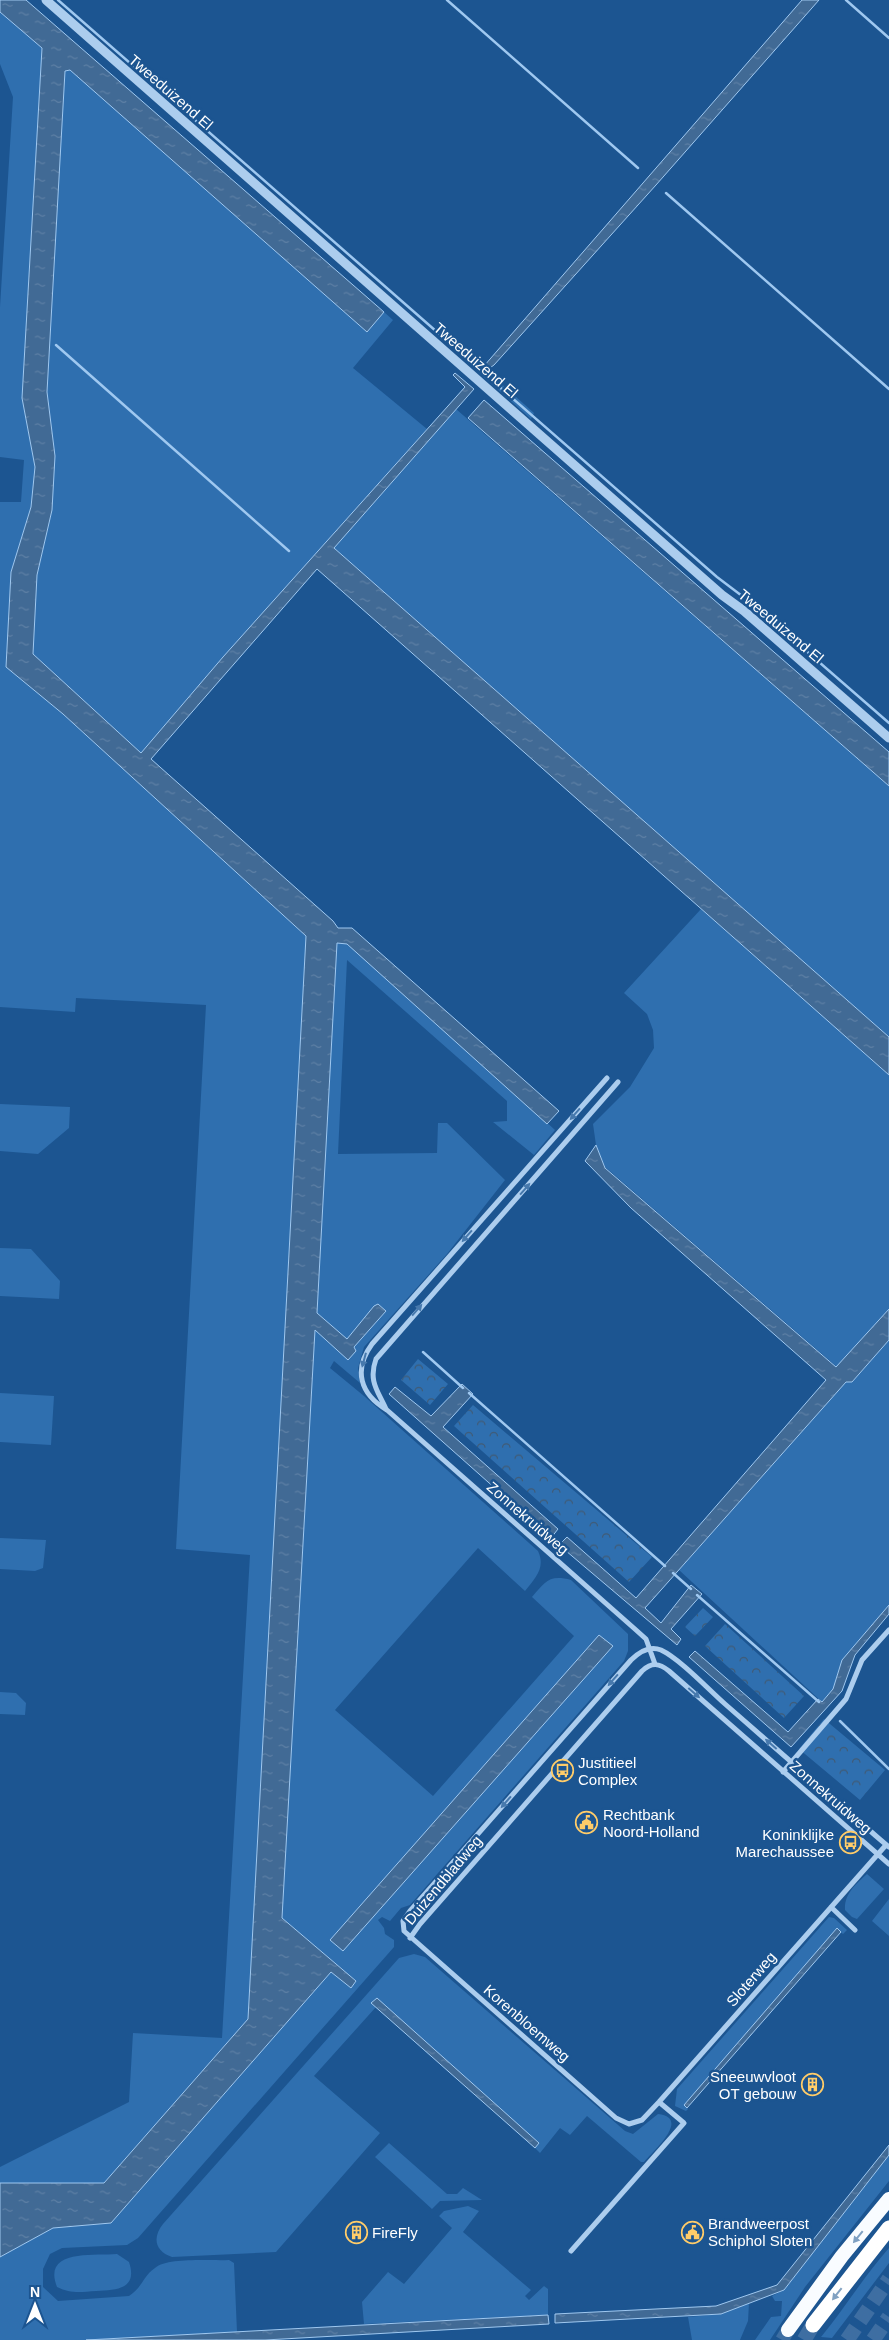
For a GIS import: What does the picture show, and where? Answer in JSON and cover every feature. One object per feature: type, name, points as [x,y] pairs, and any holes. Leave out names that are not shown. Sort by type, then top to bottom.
[{"type":"highway","points":[[788,2330],[842,2256],[889,2199]]},
{"type":"highway","points":[[813,2325],[889,2228]]},
{"type":"street","name":"Tweeduizend El","points":[[46,0],[708,582],[889,738]]},
{"type":"street","name":"Zonnekruidweg","points":[[607,1078],[366,1352],[362,1360],[361,1373],[365,1390],[377,1404],[636,1630],[646,1640],[655,1664],[669,1671],[889,1864]]},
{"type":"street","points":[[386,1410],[373,1386],[372,1375],[376,1360],[618,1082]]},
{"type":"street","points":[[783,1772],[846,1700],[862,1660],[889,1630]]},
{"type":"street","name":"Zonnekruidweg","points":[[649,1648],[660,1650],[671,1657],[888,1846]]},
{"type":"street","name":"Duizendbladweg","points":[[649,1648],[638,1652],[410,1910],[403,1921],[404,1931],[410,1938],[420,1924],[642,1671],[648,1665],[655,1664]]},
{"type":"street","name":"Sloterweg","points":[[630,2124],[642,2120],[659,2102],[878,1854],[888,1846]]},
{"type":"street","points":[[831,1907],[855,1930]]},
{"type":"street","name":"Korenbloemweg","points":[[410,1938],[616,2118],[630,2124]]},
{"type":"street","points":[[571,2251],[684,2123],[659,2102]]},
{"type":"green space","points":[[0,12],[42,48],[22,398],[35,467],[31,507],[11,572],[6,666],[63,714],[306,936],[248,2019],[104,2183],[0,2183],[0,2167],[129,2102],[133,2033],[222,2038],[250,1555],[176,1549],[206,1005],[76,998],[75,1012],[0,1007],[0,502],[21,502],[24,460],[0,457],[0,307],[13,97],[0,64]]},
{"type":"green space","points":[[70,69],[367,332],[384,312],[393,320],[353,368],[427,429],[223,657],[141,753],[33,654],[37,575],[52,510],[55,456],[47,392],[65,71]]},
{"type":"green space","points":[[480,362],[485,369],[534,413],[531,419],[477,371]]},
{"type":"green space","points":[[456,409],[889,786],[889,1037],[334,548]]},
{"type":"green space","points":[[701,909],[889,1075],[889,1309],[837,1367],[605,1167],[596,1145],[593,1124],[630,1087],[654,1048],[653,1030],[647,1014],[624,993]]},
{"type":"green space","points":[[337,932],[555,1130],[534,1155],[493,1122],[507,1121],[507,1101],[347,960],[338,1154],[437,1153],[438,1123],[447,1123],[505,1180],[447,1254],[364,1347],[358,1368],[360,1383],[334,1361],[330,1368],[538,1551],[541,1563],[538,1572],[525,1591],[478,1548],[335,1710],[433,1796],[574,1636],[532,1597],[544,1583],[557,1578],[571,1580],[628,1634],[628,1651],[624,1661],[410,1905],[401,1908],[390,1921],[382,1917],[378,1920],[384,1928],[385,1934],[394,1940],[394,1947],[138,2238],[127,2245],[62,2248],[50,2254],[43,2269],[43,2287],[58,2301],[129,2296],[134,2293],[151,2271],[170,2262],[229,2260],[234,2263],[237,2332],[86,2340],[0,2340],[0,2257],[53,2228],[111,2223],[331,1972],[351,1987],[356,1981],[282,1918],[315,1330],[354,1347],[386,1311],[374,1306],[347,1340],[317,1314]]},
{"type":"green space","points":[[0,1104],[70,1107],[69,1128],[38,1154],[0,1151]]},
{"type":"green space","points":[[0,1248],[31,1249],[60,1281],[59,1299],[0,1296]]},
{"type":"green space","points":[[889,1340],[889,1605],[842,1660],[833,1689],[822,1702],[679,1570],[846,1382],[852,1382]]},
{"type":"green space","points":[[418,1359],[448,1384],[430,1405],[401,1380]]},
{"type":"green space","points":[[0,1393],[54,1396],[51,1445],[0,1442]]},
{"type":"green space","points":[[473,1405],[652,1557],[629,1582],[454,1426]]},
{"type":"green space","points":[[0,1538],[46,1540],[43,1568],[35,1571],[0,1569]]},
{"type":"green space","points":[[703,1608],[713,1617],[695,1636],[685,1627]]},
{"type":"green space","points":[[725,1624],[804,1696],[784,1718],[705,1646]]},
{"type":"green space","points":[[0,1692],[16,1693],[26,1703],[25,1715],[0,1714]]},
{"type":"green space","points":[[824,1719],[885,1770],[860,1800],[799,1749]]},
{"type":"green space","points":[[867,1874],[884,1889],[857,1919],[845,1910],[846,1899]]},
{"type":"green space","points":[[889,1899],[889,1936],[872,1921]]},
{"type":"green space","points":[[829,1917],[834,1918],[847,1930],[843,1934],[837,1929],[685,2105],[688,2109],[686,2111],[675,2106],[677,2089]]},
{"type":"green space","points":[[414,1954],[425,1957],[625,2131],[633,2134],[658,2114],[667,2117],[671,2122],[671,2128],[662,2143],[644,2162],[641,2162],[587,2116],[570,2135],[560,2128],[540,2153],[535,2148],[539,2143],[376,2007],[314,2076],[380,2133],[276,2252],[172,2257],[162,2251],[157,2244],[157,2234],[163,2224],[399,1958]]},
{"type":"green space","points":[[389,2143],[447,2194],[457,2194],[463,2188],[482,2200],[440,2201],[432,2209],[375,2157]]},
{"type":"green space","points":[[889,2155],[889,2181],[805,2287],[770,2340],[755,2340],[771,2317],[781,2316],[782,2301],[775,2301],[772,2296],[784,2290]]},
{"type":"green space","points":[[468,2206],[479,2211],[463,2232],[531,2290],[525,2296],[529,2300],[544,2286],[548,2289],[548,2315],[364,2324],[362,2302],[388,2272],[404,2284],[452,2228],[439,2216],[444,2211]]},
{"type":"green space","points":[[889,2248],[889,2263],[832,2338],[821,2337],[871,2270]]},
{"type":"green space","points":[[117,2254],[129,2262],[131,2271],[131,2278],[124,2286],[111,2290],[81,2292],[67,2291],[57,2287],[54,2275],[57,2266],[63,2260],[84,2255]]},
{"type":"green space","points":[[749,2303],[748,2321],[740,2340],[692,2340],[688,2317],[721,2314]]},
{"type":"water","points":[[0,0],[26,0],[384,312],[367,332],[70,70],[65,71],[47,392],[55,456],[52,510],[37,575],[33,654],[141,753],[223,657],[465,387],[453,375],[455,373],[474,389],[334,548],[889,1037],[889,1075],[317,569],[151,759],[333,921],[338,928],[352,928],[559,1111],[547,1124],[347,944],[337,943],[317,1313],[347,1339],[374,1306],[378,1304],[386,1311],[354,1347],[356,1351],[348,1360],[315,1330],[282,1918],[356,1981],[351,1988],[331,1972],[111,2223],[53,2228],[0,2257],[0,2183],[104,2183],[248,2019],[306,936],[63,714],[6,667],[11,572],[31,507],[35,467],[22,398],[42,48],[0,12]]},
{"type":"water","points":[[802,0],[819,0],[494,365],[487,370],[485,369],[484,366]]},
{"type":"water","points":[[484,400],[889,752],[889,786],[468,418]]},
{"type":"water","points":[[596,1145],[605,1168],[836,1367],[889,1309],[889,1340],[852,1382],[846,1382],[645,1608],[661,1623],[691,1585],[702,1594],[671,1629],[681,1639],[677,1645],[559,1545],[567,1537],[636,1598],[826,1380],[631,1208],[585,1161]]},
{"type":"water","points":[[462,1384],[473,1394],[443,1427],[558,1529],[551,1538],[389,1394],[395,1387],[431,1416]]},
{"type":"water","points":[[889,1605],[889,1614],[855,1655],[842,1691],[791,1747],[689,1657],[695,1651],[788,1732],[818,1699],[822,1702],[833,1689],[842,1660]]},
{"type":"water","points":[[599,1635],[613,1646],[343,1951],[330,1940]]},
{"type":"water","points":[[837,1928],[841,1932],[687,2108],[684,2105]]},
{"type":"water","points":[[377,1998],[539,2143],[535,2148],[371,2003]]},
{"type":"water","points":[[889,2145],[889,2155],[784,2290],[721,2314],[555,2323],[555,2314],[716,2306],[777,2285]]},
{"type":"water","points":[[548,2315],[549,2324],[265,2340],[86,2340]]},
{"type":"waterway","points":[[58,0],[469,360]]},
{"type":"waterway","points":[[447,0],[638,168]]},
{"type":"waterway","points":[[846,0],[889,38]]},
{"type":"waterway","points":[[666,193],[889,389]]},
{"type":"waterway","points":[[56,345],[289,551]]},
{"type":"waterway","points":[[495,383],[717,577],[750,602],[889,723]]},
{"type":"waterway","points":[[423,1352],[463,1388]]},
{"type":"waterway","points":[[469,1393],[665,1566]]},
{"type":"waterway","points":[[673,1573],[691,1589]]},
{"type":"waterway","points":[[697,1595],[819,1702]]},
{"type":"waterway","points":[[840,1721],[889,1769]]},
{"type":"tunnel","points":[[847,2340],[889,2279]]},
{"type":"tunnel","points":[[873,2340],[889,2317]]},
{"type":"tunnel","points":[[804,2340],[813,2325]]},
{"type":"tunnel","points":[[782,2340],[788,2330]]},
{"type":"place","name":"Justitieel Complex","points":[[562,1771]]},
{"type":"place","name":"Rechtbank Noord-Holland","points":[[587,1823]]},
{"type":"place","name":"Koninklijke Marechaussee","points":[[850,1843]]},
{"type":"place","name":"Sneeuwvloot OT gebouw","points":[[812,2085]]},
{"type":"place","name":"FireFly","points":[[356,2232]]},
{"type":"place","name":"Brandweerpost Schiphol Sloten","points":[[692,2232]]}]
